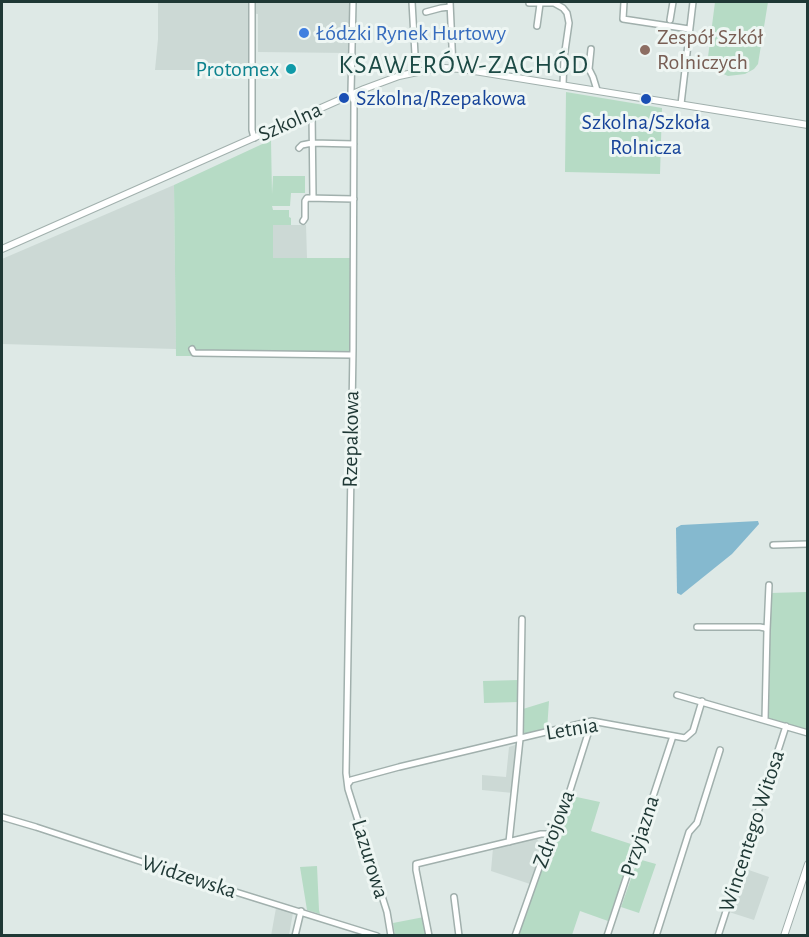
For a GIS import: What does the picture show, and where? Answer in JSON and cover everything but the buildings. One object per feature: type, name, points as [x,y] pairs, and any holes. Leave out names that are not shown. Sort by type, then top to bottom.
[{"type":"street","points":[[252,2],[252,130],[254,138]]},
{"type":"street","name":"Rzepakowa","points":[[348,784],[346,773],[354,199],[352,2]]},
{"type":"street","points":[[412,2],[417,72]]},
{"type":"street","points":[[537,26],[542,2]]},
{"type":"street","points":[[624,2],[622,19],[689,29]]},
{"type":"street","points":[[670,20],[673,2]]},
{"type":"street","points":[[681,104],[693,2]]},
{"type":"street","points":[[426,12],[450,3],[453,68]]},
{"type":"street","points":[[529,3],[556,4],[567,13],[569,23],[564,58],[564,85]]},
{"type":"street","points":[[591,49],[589,69],[597,90]]},
{"type":"street","name":"Szkolna","points":[[2,249],[352,94],[388,80],[435,69],[453,68],[807,125]]},
{"type":"street","points":[[312,112],[313,198]]},
{"type":"street","points":[[300,148],[302,145],[312,143],[354,144]]},
{"type":"street","points":[[303,221],[306,200],[313,198],[354,199]]},
{"type":"street","points":[[192,349],[194,353],[352,355]]},
{"type":"street","points":[[773,544],[807,544]]},
{"type":"street","points":[[765,720],[769,585]]},
{"type":"street","points":[[508,842],[520,739],[522,619]]},
{"type":"street","points":[[697,627],[763,627],[767,630]]},
{"type":"street","points":[[677,695],[807,733]]},
{"type":"street","points":[[673,736],[685,738],[690,734],[702,701]]},
{"type":"street","name":"Letnia","points":[[348,784],[351,780],[380,772],[592,721],[673,736]]},
{"type":"street","name":"Zdrojowa","points":[[515,936],[550,834],[560,822],[592,721]]},
{"type":"street","name":"Wincentego Witosa","points":[[718,936],[786,726]]},
{"type":"street","name":"Przyjazna","points":[[607,936],[673,736]]},
{"type":"street","points":[[656,936],[689,832],[697,823],[720,750]]},
{"type":"street","name":"Lazurowa","points":[[348,784],[387,912],[391,936]]},
{"type":"street","name":"Widzewska","points":[[2,818],[377,936]]},
{"type":"street","points":[[429,936],[416,864],[540,834],[550,834]]},
{"type":"street","points":[[784,936],[807,864]]},
{"type":"street","points":[[453,897],[459,936]]},
{"type":"street","points":[[295,936],[300,911]]},
{"type":"shaded area","points":[[158,2],[350,2],[349,53],[258,52],[258,14],[249,13],[248,70],[155,70]]},
{"type":"shaded area","points":[[174,185],[176,349],[2,344],[2,259]]},
{"type":"shaded area","points":[[273,225],[306,225],[307,258],[273,258]]},
{"type":"shaded area","points":[[518,744],[513,793],[482,790],[482,775],[506,777],[509,747]]},
{"type":"shaded area","points":[[537,839],[543,847],[530,884],[491,871],[493,848]]},
{"type":"shaded area","points":[[743,868],[769,877],[754,920],[729,912]]},
{"type":"shaded area","points":[[276,908],[293,913],[289,935],[271,936]]},
{"type":"green space","points":[[715,2],[768,2],[758,64],[745,74],[728,76],[712,69],[708,57]]},
{"type":"green space","points":[[566,92],[662,108],[660,174],[565,172]]},
{"type":"green space","points":[[271,140],[272,194],[273,176],[305,176],[305,193],[291,193],[290,206],[272,206],[273,210],[289,210],[291,218],[291,225],[273,225],[273,258],[352,258],[351,352],[192,350],[191,356],[176,356],[174,185]]},
{"type":"green space","points":[[807,592],[807,731],[769,719],[770,593]]},
{"type":"green space","points":[[519,680],[519,702],[484,703],[483,681]]},
{"type":"green space","points":[[549,701],[547,730],[523,736],[523,709]]},
{"type":"green space","points":[[572,796],[600,802],[591,831],[634,845],[608,921],[580,911],[572,935],[517,936],[552,838],[561,828]]},
{"type":"green space","points":[[638,859],[656,864],[639,913],[621,907]]},
{"type":"green space","points":[[317,866],[320,914],[307,910],[300,867]]},
{"type":"green space","points":[[424,917],[427,935],[395,935],[393,923]]},
{"type":"water","points":[[758,521],[759,524],[732,554],[681,595],[677,593],[676,528],[681,525]]},
{"type":"place","name":"Łódzki Rynek Hurtowy","points":[[304,33]]},
{"type":"place","name":"Zespół Szkół Rolniczych","points":[[645,50]]},
{"type":"place","name":"Protomex","points":[[291,69]]},
{"type":"place","name":"Szkolna/Rzepakowa","points":[[344,98]]},
{"type":"place","name":"Szkolna/Szkoła Rolnicza","points":[[646,99]]},
{"type":"district","name":"KSAWERÓW-ZACHÓD","points":[[464,65]]}]
